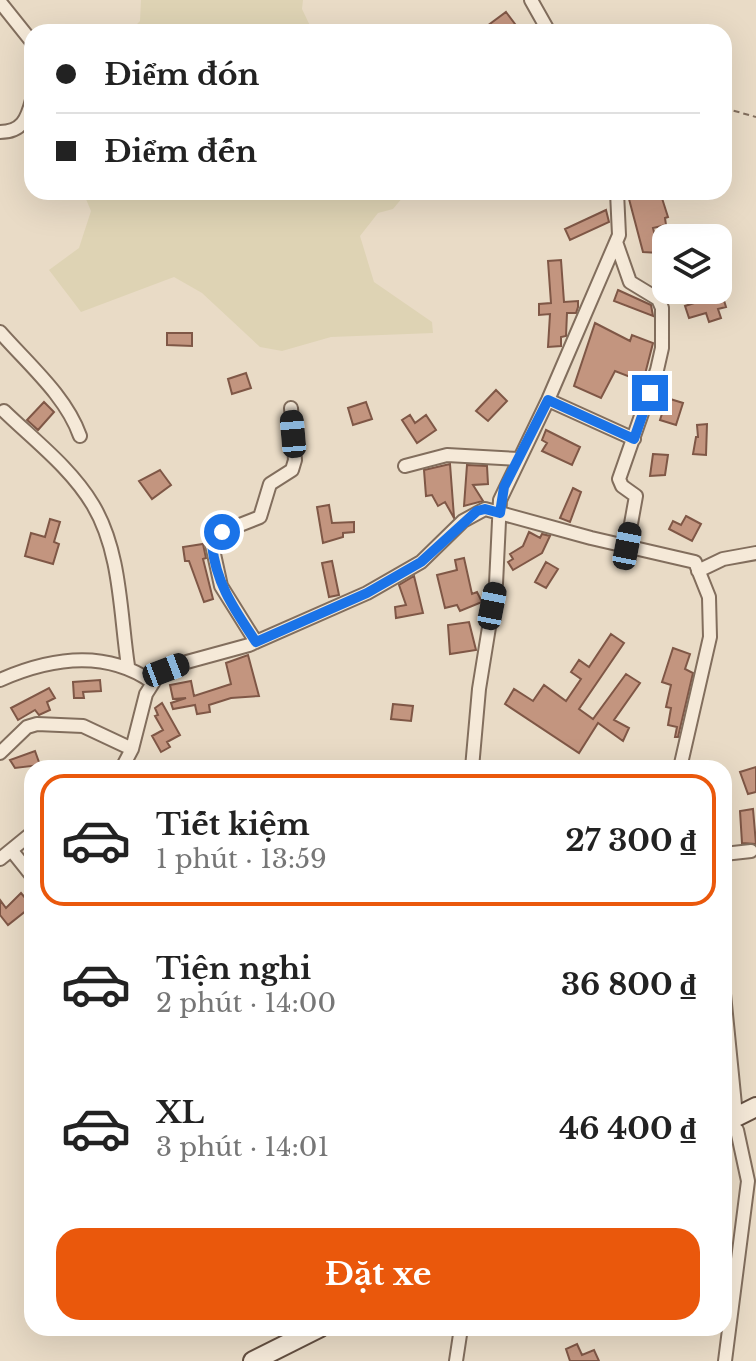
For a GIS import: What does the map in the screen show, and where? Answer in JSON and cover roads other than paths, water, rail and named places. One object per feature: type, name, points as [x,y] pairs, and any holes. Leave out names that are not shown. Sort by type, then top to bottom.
[{"type":"main road","points":[[732,1125],[756,1107]]},
{"type":"main road","points":[[253,1361],[303,1336]]},
{"type":"street","points":[[531,0],[544,24]]},
{"type":"street","points":[[0,2],[24,32]]},
{"type":"street","points":[[0,132],[16,131],[24,118]]},
{"type":"street","points":[[473,760],[479,689],[496,584],[504,487],[548,400],[619,235],[617,200]]},
{"type":"street","points":[[616,242],[630,282],[658,299],[662,308],[662,348],[619,479],[622,486],[636,496],[627,546]]},
{"type":"street","points":[[0,332],[69,412],[80,436]]},
{"type":"street","points":[[548,400],[634,439]]},
{"type":"street","points":[[256,642],[221,586],[212,545],[222,532],[260,517],[270,484],[292,470],[295,460],[291,408]]},
{"type":"street","points":[[4,411],[69,474],[94,507],[114,568],[128,666]]},
{"type":"street","points":[[405,466],[447,455],[519,459]]},
{"type":"street","points":[[126,760],[132,749],[138,716],[152,682],[166,670],[256,642],[367,593],[421,562],[477,511],[485,509],[695,562],[709,597],[710,637],[682,760]]},
{"type":"street","points":[[698,571],[723,559],[756,553]]},
{"type":"street","points":[[0,680],[37,664],[62,661],[116,663],[128,666],[152,682]]},
{"type":"street","points":[[0,753],[27,727],[37,724],[80,725],[132,749]]},
{"type":"street","points":[[0,859],[24,840]]},
{"type":"street","points":[[12,851],[24,866]]},
{"type":"street","points":[[732,853],[751,851]]},
{"type":"street","points":[[732,1075],[735,1105]]},
{"type":"street","points":[[732,1133],[748,1181],[732,1306]]},
{"type":"street","points":[[456,1361],[460,1336]]},
{"type":"street","points":[[725,1361],[728,1336]]}]
